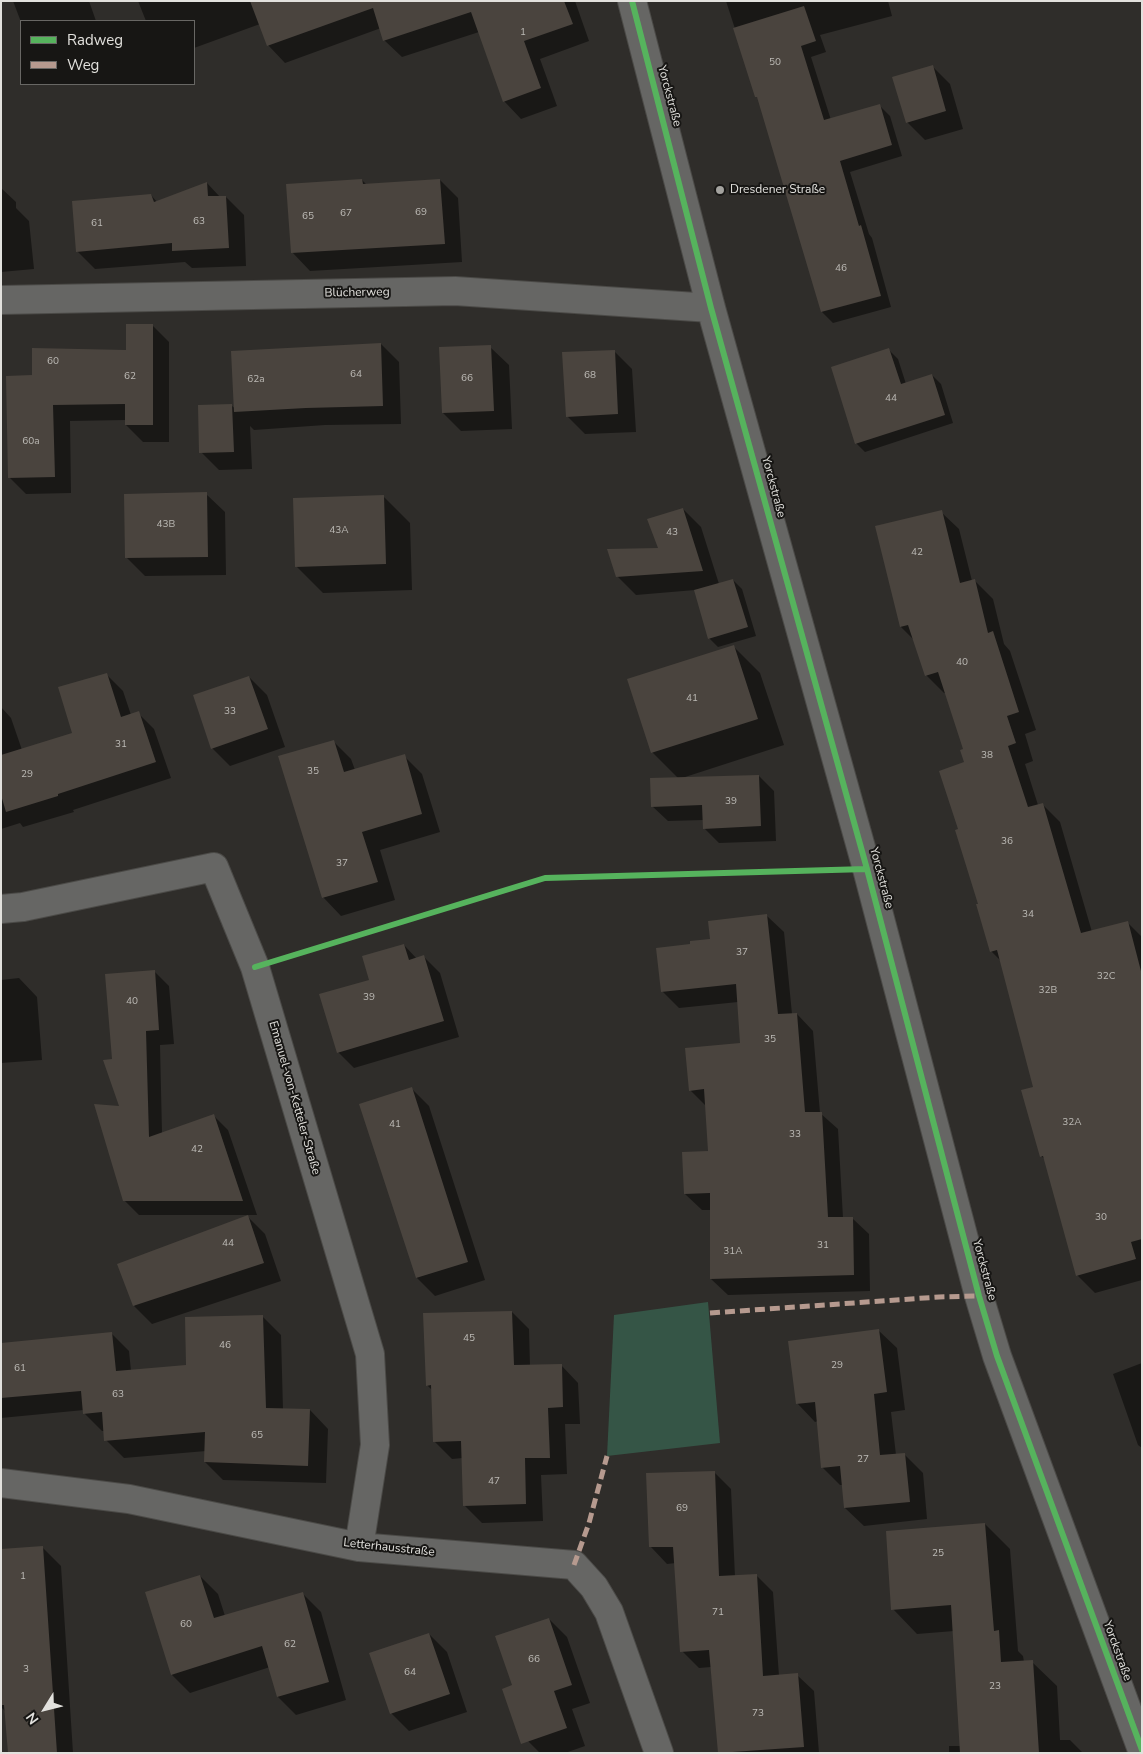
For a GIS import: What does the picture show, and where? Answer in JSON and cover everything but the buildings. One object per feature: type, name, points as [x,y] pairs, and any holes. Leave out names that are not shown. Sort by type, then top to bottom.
[{"type":"street","name":"Yorckstraße","points":[[632,1],[711,308],[867,869],[979,1296],[997,1356],[1142,1750]]},
{"type":"street","name":"Blücherweg","points":[[1,300],[455,291],[711,308]]},
{"type":"street","name":"Emanuel-von-Ketteler-Straße","points":[[1,909],[23,907],[214,867],[255,967],[370,1354],[375,1445],[359,1547]]},
{"type":"street","name":"Letterhausstraße","points":[[1,1483],[129,1499],[359,1547],[574,1565],[594,1587],[609,1612],[659,1753]]},
{"type":"green space","points":[[708,1302],[720,1443],[607,1456],[614,1315]]},
{"type":"marked path","points":[[710,1313],[939,1297],[979,1296]]},
{"type":"marked path","points":[[574,1565],[589,1523],[607,1456]]},
{"type":"cycle path","points":[[632,1],[711,308],[867,869],[979,1296],[997,1356],[1142,1750]]},
{"type":"cycle path","points":[[255,967],[545,878],[867,869]]},
{"type":"place","name":"Dresdener Straße","points":[[720,190]]}]
